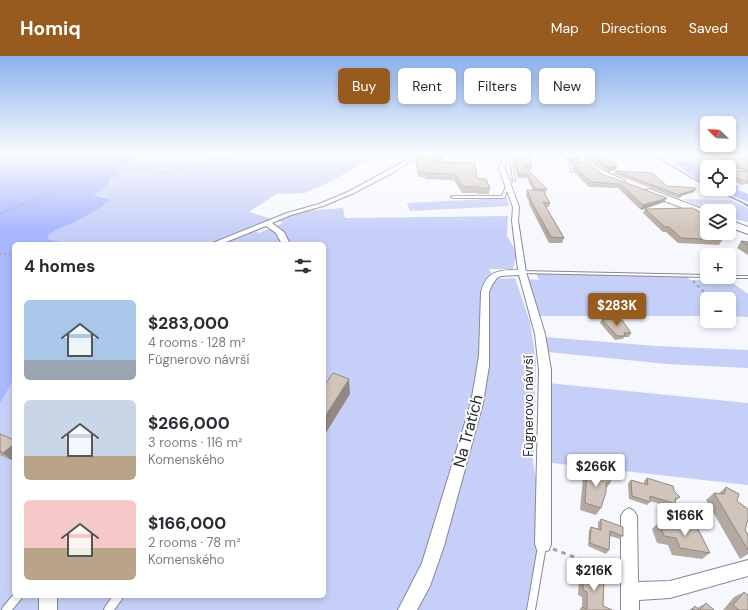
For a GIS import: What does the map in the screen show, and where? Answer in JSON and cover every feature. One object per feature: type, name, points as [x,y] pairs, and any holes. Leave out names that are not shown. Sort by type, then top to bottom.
[{"type":"main road","points":[[617,180],[626,183]]},
{"type":"main road","points":[[640,189],[700,211]]},
{"type":"main road","points":[[736,226],[748,231]]},
{"type":"street","points":[[219,242],[290,214],[321,205],[352,192],[375,180]]},
{"type":"street","name":"Fügnerovo návrší","points":[[506,180],[516,207],[515,221],[522,272],[540,334],[544,370],[545,411],[542,462],[544,506],[543,544]]},
{"type":"street","points":[[266,223],[282,233],[285,242]]},
{"type":"street","name":"Na Tratích","points":[[408,610],[430,564],[475,408],[483,364],[486,284],[492,277],[498,274],[522,272]]},
{"type":"street","points":[[629,516],[630,610]]},
{"type":"street","points":[[629,584],[652,593],[748,568]]},
{"type":"street","points":[[48,598],[48,610]]},
{"type":"lane","points":[[453,197],[503,197],[507,183]]},
{"type":"lane","points":[[522,272],[700,276]]},
{"type":"lane","points":[[736,277],[748,277]]},
{"type":"lane","points":[[531,610],[543,544]]},
{"type":"lane","points":[[6,610],[16,598]]},
{"type":"lane","points":[[108,610],[117,598]]},
{"type":"path","points":[[0,214],[80,182],[82,180]]},
{"type":"path","points":[[0,254],[12,254]]},
{"type":"path","points":[[688,276],[704,292]]},
{"type":"path","points":[[556,550],[629,584]]},
{"type":"shaded area","points":[[0,180],[110,180],[109,183],[94,195],[112,199],[92,213],[49,234],[48,239],[62,242],[12,242],[12,383],[0,404]]},
{"type":"shaded area","points":[[110,180],[334,180],[305,193],[278,193],[249,212],[272,219],[211,242],[62,242],[48,239],[49,234],[93,213],[101,205],[112,199],[94,195],[109,183]]},
{"type":"shaded area","points":[[736,184],[739,186],[738,190],[748,194],[748,202],[734,196],[736,196]]},
{"type":"shaded area","points":[[507,198],[509,206],[410,211],[407,203]]},
{"type":"shaded area","points":[[683,199],[731,200],[748,208],[748,222],[736,219],[736,204],[700,204],[700,206]]},
{"type":"shaded area","points":[[343,208],[345,218],[508,216],[507,236],[517,253],[513,269],[489,269],[494,279],[515,278],[530,322],[536,360],[533,462],[539,498],[537,551],[526,610],[0,610],[0,404],[12,383],[12,598],[326,598],[326,242],[222,242],[244,233],[259,233],[283,223],[279,221],[280,218],[301,211]]},
{"type":"shaded area","points":[[536,273],[687,277],[690,280],[700,280],[700,284],[734,284],[748,294],[748,317],[736,316],[736,292],[700,292],[700,316],[540,316],[530,292],[527,279],[539,280]]},
{"type":"shaded area","points":[[545,337],[656,346],[748,350],[748,368],[667,364],[547,352]]},
{"type":"shaded area","points":[[548,383],[748,403],[748,485],[552,463]]},
{"type":"building","points":[[459,180],[486,180],[490,188],[478,188],[478,186],[463,187]]},
{"type":"building","points":[[531,180],[538,180],[547,189],[535,189]]},
{"type":"building","points":[[589,180],[618,180],[667,198],[643,205],[620,184],[591,182]]},
{"type":"building","points":[[639,180],[660,180],[667,186],[696,188],[679,195]]},
{"type":"building","points":[[527,190],[543,191],[550,203],[543,202],[564,238],[551,237],[530,199]]},
{"type":"building","points":[[693,208],[700,212],[700,239],[681,238],[669,227],[665,227],[645,209]]},
{"type":"building","points":[[741,241],[748,242],[748,245]]},
{"type":"building","points":[[602,319],[622,320],[631,333],[624,333],[625,336],[617,336]]},
{"type":"building","points":[[333,373],[349,379],[326,415],[326,383]]},
{"type":"building","points":[[0,434],[12,439],[12,446],[3,453],[0,451]]},
{"type":"building","points":[[587,470],[610,473],[610,483],[606,483],[606,492],[601,508],[585,503]]},
{"type":"building","points":[[647,478],[673,486],[674,491],[680,497],[675,499],[676,504],[650,496],[650,502],[632,496],[631,480],[648,485]]},
{"type":"building","points":[[726,487],[739,494],[737,501],[748,509],[748,519],[745,530],[748,535],[748,550],[714,493],[724,494]]},
{"type":"building","points":[[601,519],[623,527],[623,536],[610,531],[609,550],[590,543],[591,527],[601,530]]},
{"type":"building","points":[[659,522],[679,524],[698,529],[710,553],[680,548],[676,538],[664,536]]},
{"type":"building","points":[[584,571],[604,579],[603,606],[612,610],[582,610],[582,607],[587,609],[587,592],[583,590]]},
{"type":"building","points":[[744,592],[748,595],[748,610],[739,610],[733,605]]},
{"type":"building","points":[[706,603],[714,610],[700,610]]},
{"type":"building","points":[[695,606],[699,610],[692,610]]},
{"type":"waterway","points":[[695,180],[700,182]]},
{"type":"waterway","points":[[729,196],[745,204]]}]
